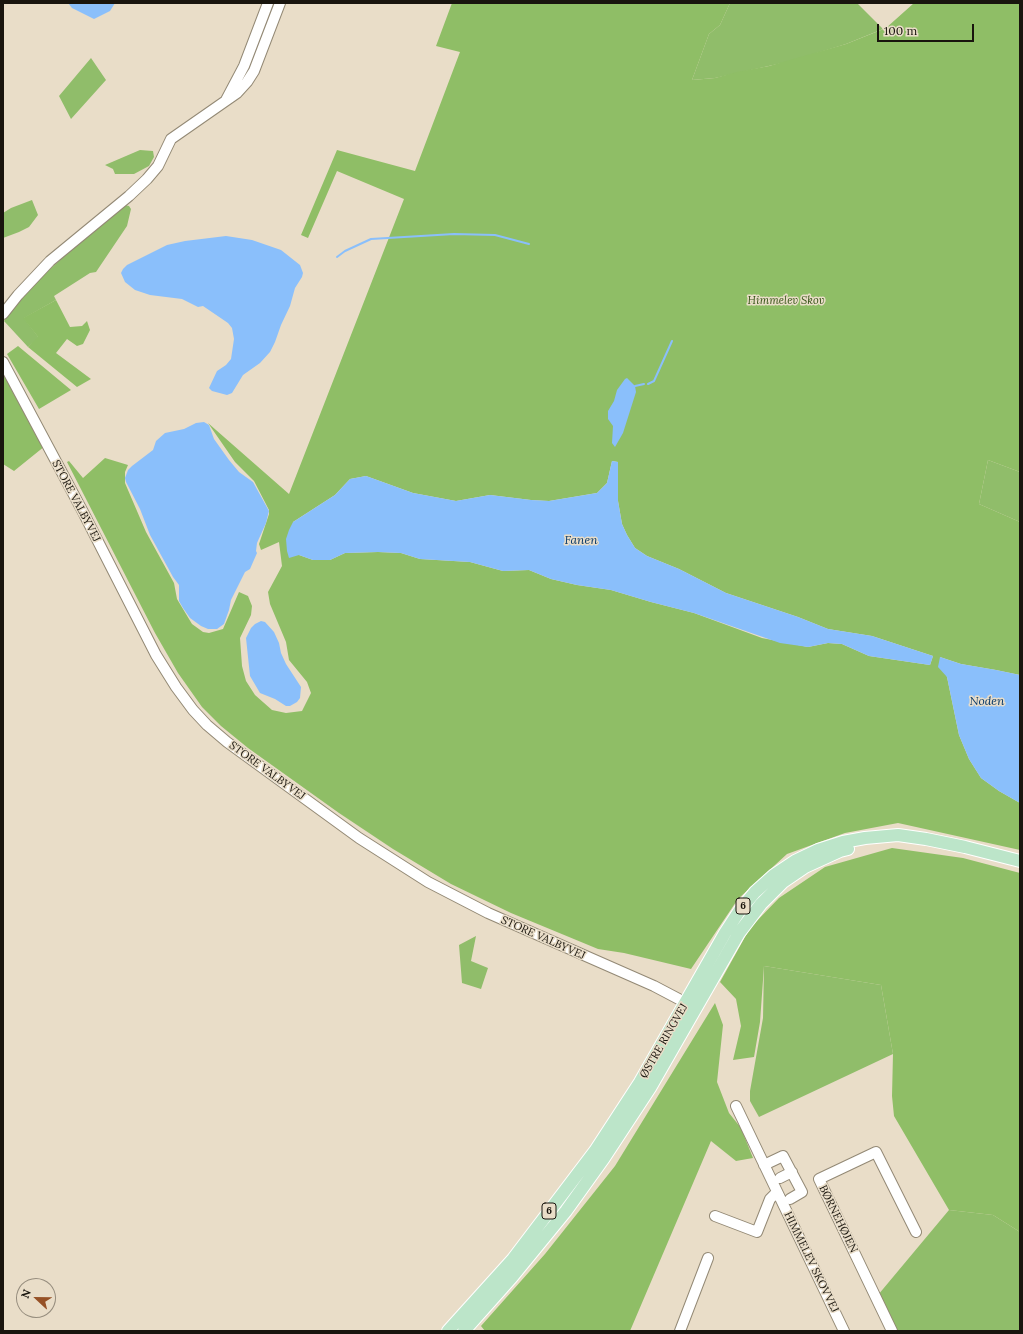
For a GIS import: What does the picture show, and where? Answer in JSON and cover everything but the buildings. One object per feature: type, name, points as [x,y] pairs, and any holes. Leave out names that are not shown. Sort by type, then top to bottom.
[{"type":"main road","name":"ØSTRE RINGVEJ","points":[[460,1329],[512,1277],[566,1211],[604,1158],[650,1088],[691,1006],[739,933],[761,904],[783,882],[805,867],[840,851],[867,844],[899,840],[926,839],[965,847],[1020,862]]},
{"type":"street","points":[[225,102],[244,66],[268,3]]},
{"type":"street","points":[[3,314],[18,295],[50,261],[129,196],[147,178],[158,166],[171,139],[237,93],[247,82],[254,71],[280,3]]},
{"type":"street","name":"STORE VALBYVEJ","points":[[3,362],[156,655],[192,710],[207,725],[227,742],[359,838],[428,882],[488,913],[654,986],[691,1006]]},
{"type":"street","name":"HIMMELEV SKOVVEJ","points":[[736,1106],[844,1331]]},
{"type":"street","name":"BØRNEHØJEN","points":[[892,1331],[819,1179],[876,1152],[916,1232]]},
{"type":"street","points":[[764,1165],[783,1156],[802,1192],[790,1199]]},
{"type":"street","points":[[780,1178],[792,1172]]},
{"type":"street","name":"HIMMELEV SKOVVEJ","points":[[715,1216],[757,1232],[770,1199],[778,1192]]},
{"type":"street","points":[[680,1331],[708,1258]]},
{"type":"green space","name":"Himmelev Skov","points":[[452,3],[730,3],[720,25],[709,34],[692,80],[715,78],[769,66],[846,44],[886,28],[914,3],[1020,3],[1020,472],[988,460],[979,504],[1020,522],[1020,675],[961,664],[940,657],[947,677],[959,735],[969,759],[981,778],[999,791],[1020,803],[1020,850],[898,823],[845,833],[787,854],[738,899],[691,969],[624,953],[598,949],[511,913],[451,884],[393,849],[339,813],[248,748],[221,726],[202,707],[178,673],[155,633],[67,462],[69,461],[83,478],[105,458],[128,465],[125,472],[125,483],[146,532],[174,583],[177,599],[192,624],[203,632],[209,633],[223,629],[239,592],[248,596],[252,606],[251,615],[240,638],[242,666],[246,681],[255,695],[272,710],[286,713],[302,711],[311,693],[307,682],[289,660],[286,642],[270,604],[268,592],[282,566],[279,542],[261,550],[259,544],[269,510],[254,481],[235,462],[208,423],[289,494],[404,199],[337,171],[308,238],[301,235],[337,150],[415,171],[460,52],[436,46]],"holes":[[[612,461],[618,462],[618,501],[622,524],[635,548],[647,556],[679,569],[726,593],[798,617],[828,629],[872,636],[933,656],[930,665],[869,656],[842,644],[828,643],[808,647],[762,638],[694,613],[611,590],[577,585],[551,579],[529,570],[503,571],[470,562],[420,559],[401,553],[345,553],[330,560],[313,560],[299,555],[293,522],[335,495],[350,479],[366,476],[413,493],[456,501],[490,495],[549,501],[597,493],[607,483]]]},
{"type":"green space","points":[[730,3],[857,3],[883,29],[846,44],[791,61],[715,78],[692,80],[709,34],[720,25]]},
{"type":"green space","points":[[91,58],[106,80],[71,119],[59,96]]},
{"type":"green space","points":[[140,150],[153,151],[154,157],[149,166],[134,174],[115,174],[113,169],[105,165]]},
{"type":"green space","points":[[32,200],[38,215],[29,227],[3,238],[3,213],[11,208]]},
{"type":"green space","points":[[125,205],[129,206],[131,209],[127,226],[96,272],[90,273],[54,296],[56,300],[24,318],[39,338],[28,347],[4,321],[23,294],[73,248]]},
{"type":"green space","points":[[56,300],[70,327],[82,326],[87,321],[90,330],[83,344],[77,346],[67,339],[56,353],[91,379],[77,387],[28,347],[38,337],[23,318]]},
{"type":"green space","points":[[18,346],[71,390],[39,409],[7,354]]},
{"type":"green space","points":[[3,371],[45,446],[14,471],[3,464]]},
{"type":"green space","points":[[988,460],[1020,472],[1020,522],[979,504]]},
{"type":"green space","points":[[892,848],[963,858],[1020,873],[1020,1232],[993,1215],[949,1210],[894,1116],[892,1096],[893,1054],[881,985],[764,966],[760,1022],[754,1057],[733,1060],[741,1026],[736,999],[720,982],[750,928],[779,898],[825,867]]},
{"type":"green space","points":[[476,936],[471,961],[488,968],[481,989],[462,983],[459,945]]},
{"type":"green space","points":[[764,966],[881,985],[893,1054],[759,1117],[750,1101],[750,1091],[763,1018]]},
{"type":"green space","points":[[715,1003],[723,1025],[717,1082],[729,1113],[741,1128],[753,1158],[736,1161],[711,1141],[630,1331],[485,1331],[481,1326],[545,1254],[615,1166]]},
{"type":"green space","points":[[949,1210],[993,1215],[1020,1232],[1020,1331],[895,1331],[878,1295]]},
{"type":"water","points":[[68,3],[115,3],[110,11],[94,19],[72,8]]},
{"type":"water","points":[[226,236],[252,240],[281,250],[300,265],[303,273],[295,288],[290,306],[270,352],[260,363],[243,375],[232,393],[227,395],[212,391],[209,388],[217,371],[226,365],[231,359],[234,339],[232,328],[228,323],[203,306],[198,307],[182,299],[150,295],[135,290],[125,282],[121,273],[127,265],[167,245],[185,241]]},
{"type":"water","points":[[627,378],[635,386],[636,392],[623,433],[615,447],[612,443],[613,426],[608,419],[608,411],[614,401],[617,390]]},
{"type":"water","points":[[204,422],[209,425],[214,439],[229,460],[239,472],[253,482],[269,511],[266,523],[257,543],[257,553],[250,569],[245,572],[231,600],[224,624],[217,629],[208,629],[201,626],[190,618],[183,608],[179,601],[179,585],[150,535],[140,509],[125,478],[128,470],[153,450],[156,441],[165,433],[184,429],[196,423]]},
{"type":"water","name":"Fanen","points":[[612,461],[618,462],[618,501],[622,524],[635,548],[647,556],[679,569],[726,593],[798,617],[828,629],[872,636],[933,656],[930,665],[869,656],[842,644],[828,643],[808,647],[780,643],[694,613],[611,590],[577,585],[551,579],[529,570],[503,571],[470,562],[420,559],[401,553],[345,553],[330,560],[313,560],[299,555],[289,558],[286,539],[293,522],[335,495],[350,479],[366,476],[413,493],[456,501],[490,495],[549,501],[597,493],[607,483]]},
{"type":"water","points":[[261,621],[265,622],[274,632],[286,664],[301,687],[300,698],[297,702],[290,706],[286,706],[275,699],[260,693],[250,676],[246,638],[251,628]]},
{"type":"water","name":"Noden","points":[[940,657],[961,664],[1020,675],[1020,803],[999,791],[981,778],[969,759],[959,735],[947,677],[938,667]]},
{"type":"waterway","points":[[337,257],[345,251],[371,239],[454,234],[495,235],[529,244]]},
{"type":"waterway","points":[[648,384],[654,381],[672,341]]},
{"type":"waterway","points":[[635,386],[644,384]]}]
